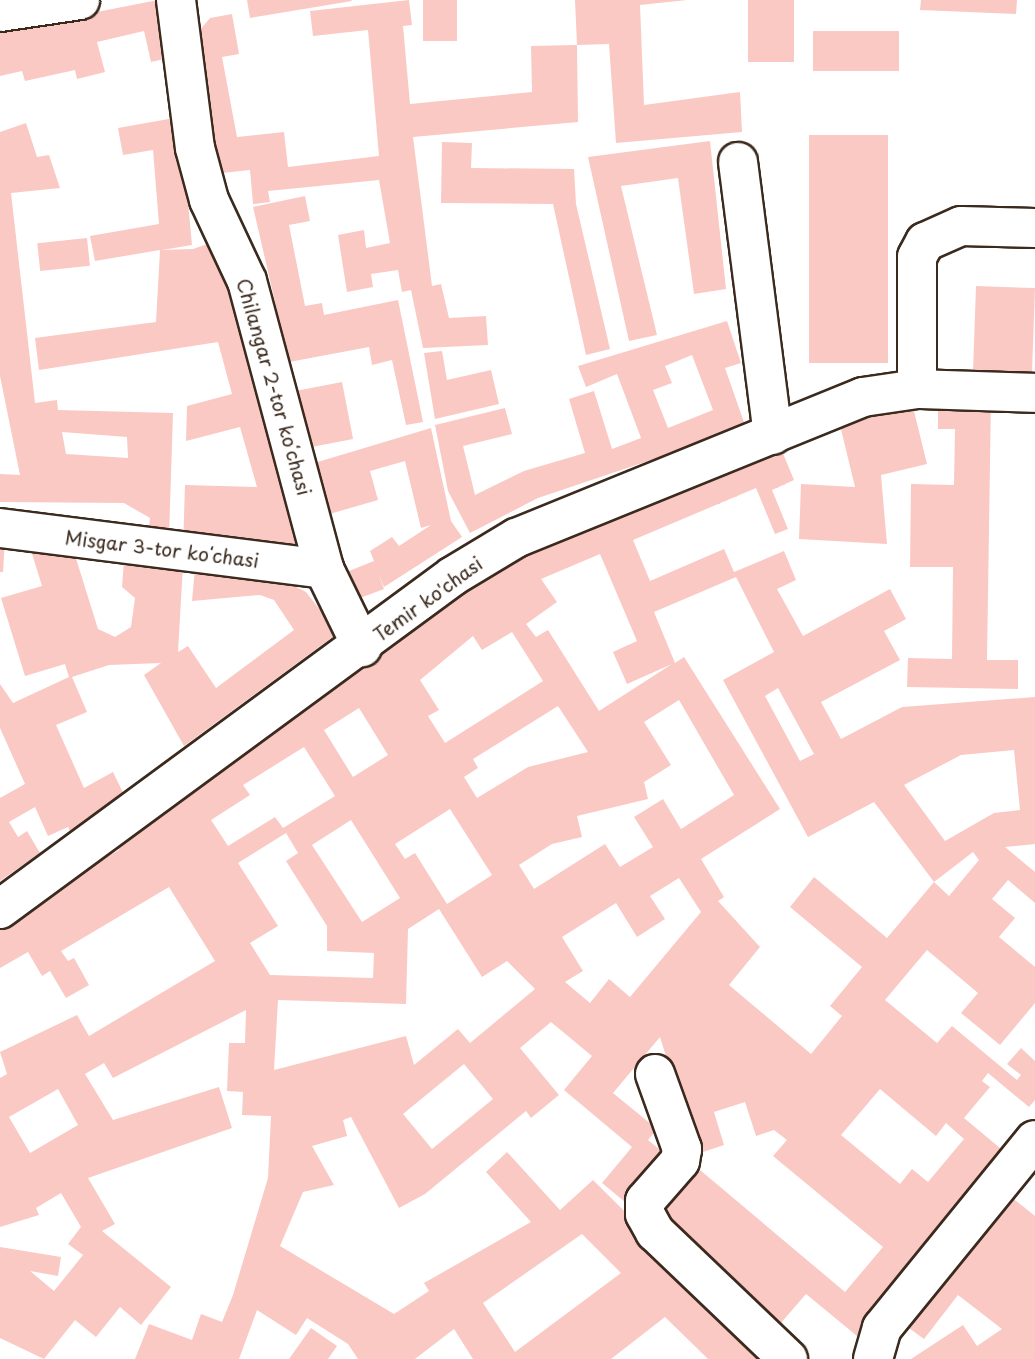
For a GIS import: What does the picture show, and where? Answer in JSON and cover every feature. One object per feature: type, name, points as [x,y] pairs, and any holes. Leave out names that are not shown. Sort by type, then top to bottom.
[{"type":"street","points":[[0,12],[80,0]]},
{"type":"street","name":"Chilangar 2-tor koʻchasi","points":[[176,0],[195,148],[209,200],[247,281],[324,569],[362,647]]},
{"type":"street","points":[[738,162],[773,435]]},
{"type":"street","points":[[917,389],[917,257],[925,242],[961,226],[1035,228]]},
{"type":"street","name":"Temir ko'chasi","points":[[0,909],[362,647],[453,576],[516,538],[863,397],[917,389],[1035,393]]},
{"type":"street","name":"Misgar 3-tor koʻchasi","points":[[0,528],[324,569]]},
{"type":"street","points":[[655,1074],[682,1149],[680,1161],[645,1201],[645,1214],[655,1232],[788,1359]]},
{"type":"street","points":[[873,1359],[882,1328],[1035,1140]]},
{"type":"building","points":[[158,0],[173,57],[151,62],[144,31],[97,42],[105,72],[77,79],[75,70],[25,81],[22,71],[0,76],[0,31]]},
{"type":"building","points":[[247,0],[351,0],[352,1],[250,18]]},
{"type":"building","points":[[409,0],[412,25],[403,26],[410,104],[532,92],[531,46],[577,45],[578,122],[413,137],[432,286],[441,284],[449,318],[486,316],[488,345],[423,348],[411,290],[402,292],[398,270],[371,274],[373,287],[347,292],[338,235],[364,230],[366,248],[390,243],[379,180],[268,191],[270,202],[253,204],[250,170],[213,174],[188,44],[210,18],[232,14],[239,54],[222,57],[237,137],[284,132],[288,167],[379,156],[368,30],[313,36],[310,11]]},
{"type":"building","points":[[423,0],[457,0],[457,41],[423,41]]},
{"type":"building","points":[[575,0],[687,0],[640,5],[644,105],[740,92],[742,132],[616,143],[609,44],[577,45]]},
{"type":"building","points":[[748,0],[794,0],[794,62],[748,62]]},
{"type":"building","points":[[921,0],[1017,0],[1016,14],[920,10]]},
{"type":"building","points":[[813,31],[899,31],[899,71],[813,71]]},
{"type":"building","points":[[180,117],[192,245],[162,250],[193,249],[219,240],[309,552],[183,548],[185,485],[257,487],[240,427],[186,441],[187,406],[232,394],[218,342],[39,370],[35,338],[156,322],[160,250],[95,261],[90,236],[159,224],[153,150],[123,155],[118,128]]},
{"type":"building","points":[[26,123],[37,157],[49,155],[60,188],[11,193],[35,403],[57,400],[58,410],[173,413],[169,537],[148,536],[150,518],[124,503],[0,502],[0,474],[20,475],[0,376],[0,132]],"holes":[[[62,432],[127,437],[128,458],[66,454]]]},
{"type":"building","points":[[809,135],[888,135],[888,363],[809,363]]},
{"type":"building","points":[[710,141],[726,289],[694,294],[678,178],[621,186],[657,335],[629,341],[588,157]]},
{"type":"building","points":[[442,142],[472,143],[471,168],[574,169],[576,204],[610,349],[586,355],[553,204],[441,203]]},
{"type":"building","points":[[305,196],[310,221],[289,225],[305,306],[322,303],[324,315],[398,300],[423,422],[406,425],[392,360],[372,365],[369,347],[289,362],[253,207]]},
{"type":"building","points":[[87,238],[90,266],[40,271],[37,243]]},
{"type":"building","points":[[976,286],[1035,288],[1032,374],[973,372]]},
{"type":"building","points":[[727,321],[741,363],[725,368],[746,428],[538,498],[470,533],[448,491],[435,425],[505,408],[512,434],[463,446],[475,495],[524,471],[585,453],[569,399],[594,391],[612,449],[641,438],[617,374],[586,387],[578,366]],"holes":[[[692,355],[713,410],[668,428],[653,390],[672,383],[665,366]]]},
{"type":"building","points":[[442,351],[447,380],[491,370],[499,404],[435,419],[424,353]]},
{"type":"building","points":[[342,382],[353,439],[304,448],[293,392]]},
{"type":"building","points":[[938,398],[991,398],[987,660],[1018,660],[1018,689],[907,687],[908,658],[952,659],[953,567],[910,567],[911,484],[954,485],[955,429],[938,429]]},
{"type":"building","points":[[913,407],[927,464],[881,475],[887,544],[799,539],[801,484],[855,487],[840,425]]},
{"type":"building","points":[[431,428],[451,521],[462,537],[384,587],[379,575],[384,589],[360,598],[349,571],[374,561],[370,551],[392,537],[399,546],[431,525],[421,528],[405,461],[370,471],[378,500],[326,515],[311,464]]},
{"type":"building","points":[[777,439],[794,480],[772,490],[788,529],[775,534],[756,488],[633,540],[650,581],[724,549],[734,572],[784,551],[796,580],[777,589],[803,636],[890,589],[906,619],[884,631],[900,660],[821,702],[841,739],[902,707],[1035,697],[1035,844],[1005,847],[1035,872],[1035,903],[1008,880],[992,899],[1015,918],[999,937],[1035,967],[1035,1003],[1000,1045],[961,1013],[978,993],[927,950],[885,1000],[937,1043],[952,1026],[1017,1080],[1021,1075],[1007,1064],[1021,1048],[1035,1061],[1035,1100],[1029,1107],[988,1073],[982,1081],[990,1087],[964,1118],[1006,1153],[857,1336],[806,1294],[780,1324],[657,1220],[700,1170],[845,1292],[883,1247],[773,1156],[787,1140],[774,1130],[756,1136],[745,1102],[714,1112],[724,1145],[697,1154],[660,1037],[613,1093],[657,1129],[648,1140],[665,1154],[625,1202],[602,1183],[632,1147],[564,1090],[592,1056],[551,1022],[520,1048],[559,1095],[531,1118],[526,1111],[425,1194],[399,1208],[351,1117],[343,1120],[347,1136],[312,1146],[334,1185],[303,1192],[280,1246],[394,1314],[429,1291],[424,1283],[531,1222],[486,1172],[507,1152],[560,1210],[593,1180],[773,1359],[708,1359],[665,1317],[611,1359],[473,1359],[454,1329],[415,1359],[358,1359],[348,1344],[307,1318],[296,1335],[257,1310],[239,1359],[135,1359],[149,1324],[192,1340],[201,1314],[222,1322],[233,1295],[268,1178],[271,1116],[242,1115],[243,1092],[227,1091],[229,1043],[245,1043],[246,1010],[113,1078],[104,1063],[85,1074],[113,1120],[219,1087],[232,1128],[88,1178],[115,1224],[102,1231],[171,1287],[141,1325],[120,1307],[96,1337],[75,1320],[44,1359],[0,1338],[0,1247],[61,1257],[58,1276],[30,1271],[54,1291],[83,1255],[68,1244],[81,1227],[61,1193],[36,1208],[39,1215],[0,1227],[0,1078],[7,1074],[0,1052],[77,1015],[89,1036],[215,961],[169,887],[61,951],[68,961],[74,958],[89,985],[66,998],[50,971],[42,976],[28,952],[0,968],[0,926],[32,899],[119,850],[113,840],[231,766],[225,756],[362,670],[485,567]],"holes":[[[600,554],[637,641],[613,652],[627,684],[672,664],[599,711],[548,630],[536,637],[526,624],[557,602],[541,579]],[[736,577],[774,652],[723,680],[808,837],[874,802],[934,882],[887,938],[814,877],[790,907],[862,967],[830,1006],[842,1016],[811,1054],[729,985],[760,947],[718,901],[724,897],[701,859],[780,809],[684,657],[675,663],[654,612]],[[512,632],[543,681],[445,743],[428,716],[439,710],[420,680],[473,636],[482,650]],[[778,688],[814,754],[800,761],[765,696]],[[679,700],[734,795],[681,829],[663,799],[634,817],[653,847],[620,867],[605,844],[534,889],[519,865],[552,844],[582,837],[577,816],[648,799],[644,782],[671,765],[644,722]],[[558,706],[588,752],[528,767],[477,798],[464,777],[478,768],[473,759]],[[359,708],[388,755],[353,777],[324,730]],[[304,747],[335,796],[283,828],[275,817],[228,846],[211,820],[250,795],[243,785]],[[1014,750],[1020,810],[994,813],[945,841],[904,785],[961,755]],[[450,809],[492,875],[447,904],[415,853],[405,859],[395,844]],[[351,820],[400,898],[362,922],[312,845]],[[286,833],[298,853],[286,861],[327,926],[327,951],[374,953],[373,978],[270,975],[250,943],[278,926],[238,863]],[[973,852],[979,860],[949,896],[934,882]],[[679,878],[701,912],[630,997],[609,979],[590,1003],[565,982],[583,971],[562,937],[616,903],[637,937],[665,919],[650,896]],[[439,909],[482,977],[507,961],[535,989],[470,1043],[458,1029],[414,1065],[406,1036],[274,1070],[278,1000],[406,1004],[408,929]],[[464,1064],[493,1099],[432,1149],[403,1114]],[[58,1089],[78,1125],[30,1153],[9,1117]],[[880,1089],[936,1136],[946,1123],[964,1139],[928,1182],[912,1169],[900,1184],[841,1135]],[[582,1234],[621,1273],[515,1352],[483,1303]]]},
{"type":"building","points":[[0,537],[5,538],[3,572],[0,572]]},
{"type":"building","points":[[30,547],[74,552],[98,629],[115,637],[131,627],[135,598],[122,587],[124,561],[183,565],[178,652],[188,646],[216,688],[294,630],[274,600],[260,595],[192,601],[195,568],[275,576],[306,592],[338,633],[184,746],[144,675],[161,663],[109,665],[72,677],[87,712],[56,725],[84,788],[113,772],[129,805],[72,836],[68,827],[48,836],[35,807],[9,822],[18,837],[27,831],[40,853],[0,881],[0,798],[25,784],[0,728],[0,684],[13,703],[69,677],[65,664],[25,676],[1,598],[42,586]]},
{"type":"building","points":[[1005,1192],[1035,1216],[1035,1359],[911,1359],[963,1325],[977,1346],[1002,1329],[958,1295],[924,1339],[902,1323]]},
{"type":"building","points":[[311,1328],[337,1346],[328,1359],[289,1359]]}]
